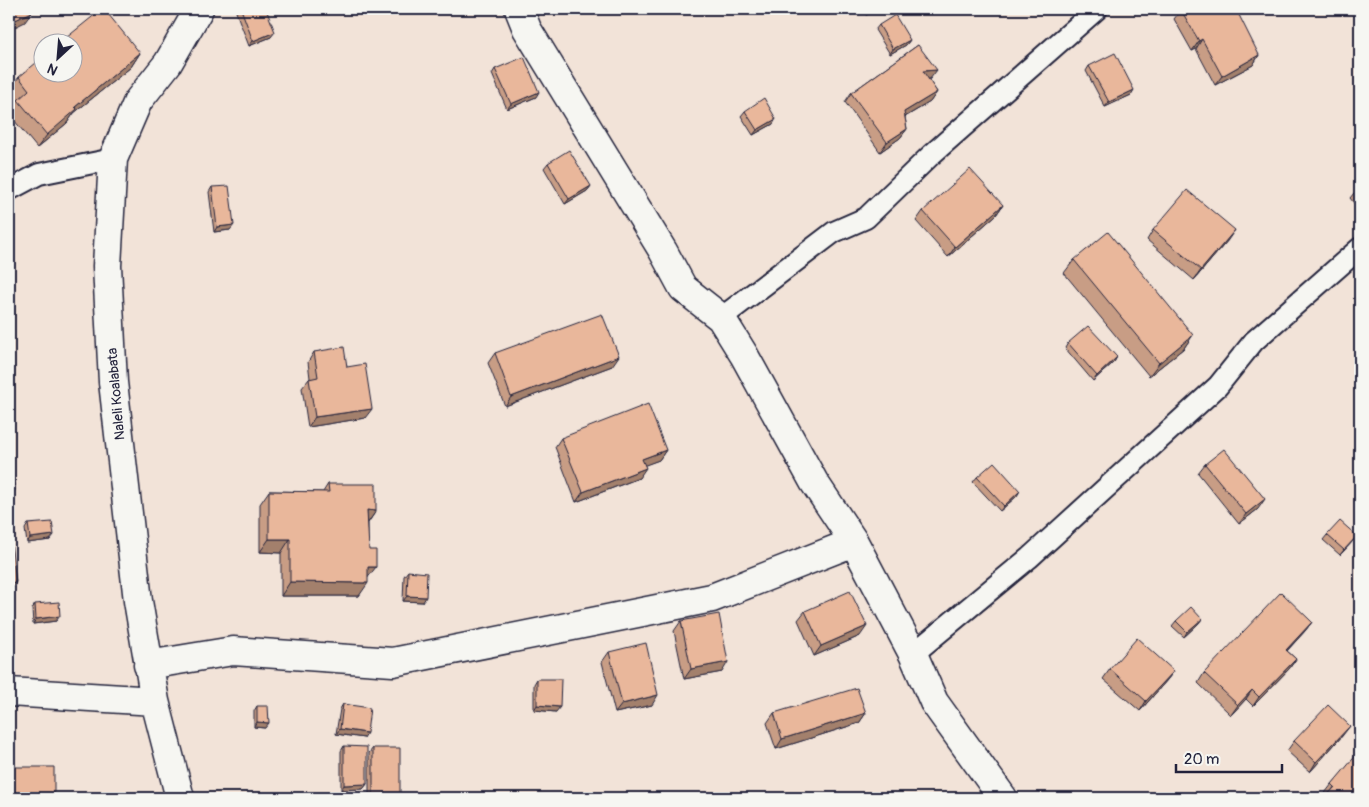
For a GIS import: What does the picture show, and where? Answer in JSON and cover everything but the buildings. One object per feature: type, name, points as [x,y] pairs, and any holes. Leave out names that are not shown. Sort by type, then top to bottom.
[{"type":"street","name":"Naleli Koalabata","points":[[180,798],[155,701],[148,665],[112,382],[107,266],[113,159],[138,101],[168,63],[199,9]]},
{"type":"street","points":[[519,9],[527,30],[684,288],[721,318],[754,371],[814,482],[854,542],[913,654],[934,702],[1003,798]]},
{"type":"street","points":[[148,665],[233,650],[393,662],[712,598],[854,542]]},
{"type":"street","points":[[9,692],[155,701]]},
{"type":"lane","points":[[721,318],[834,232],[866,218],[937,150],[1097,9]]},
{"type":"lane","points":[[9,190],[39,174],[113,159]]},
{"type":"lane","points":[[913,654],[1029,558],[1218,386],[1254,341],[1360,248]]}]
